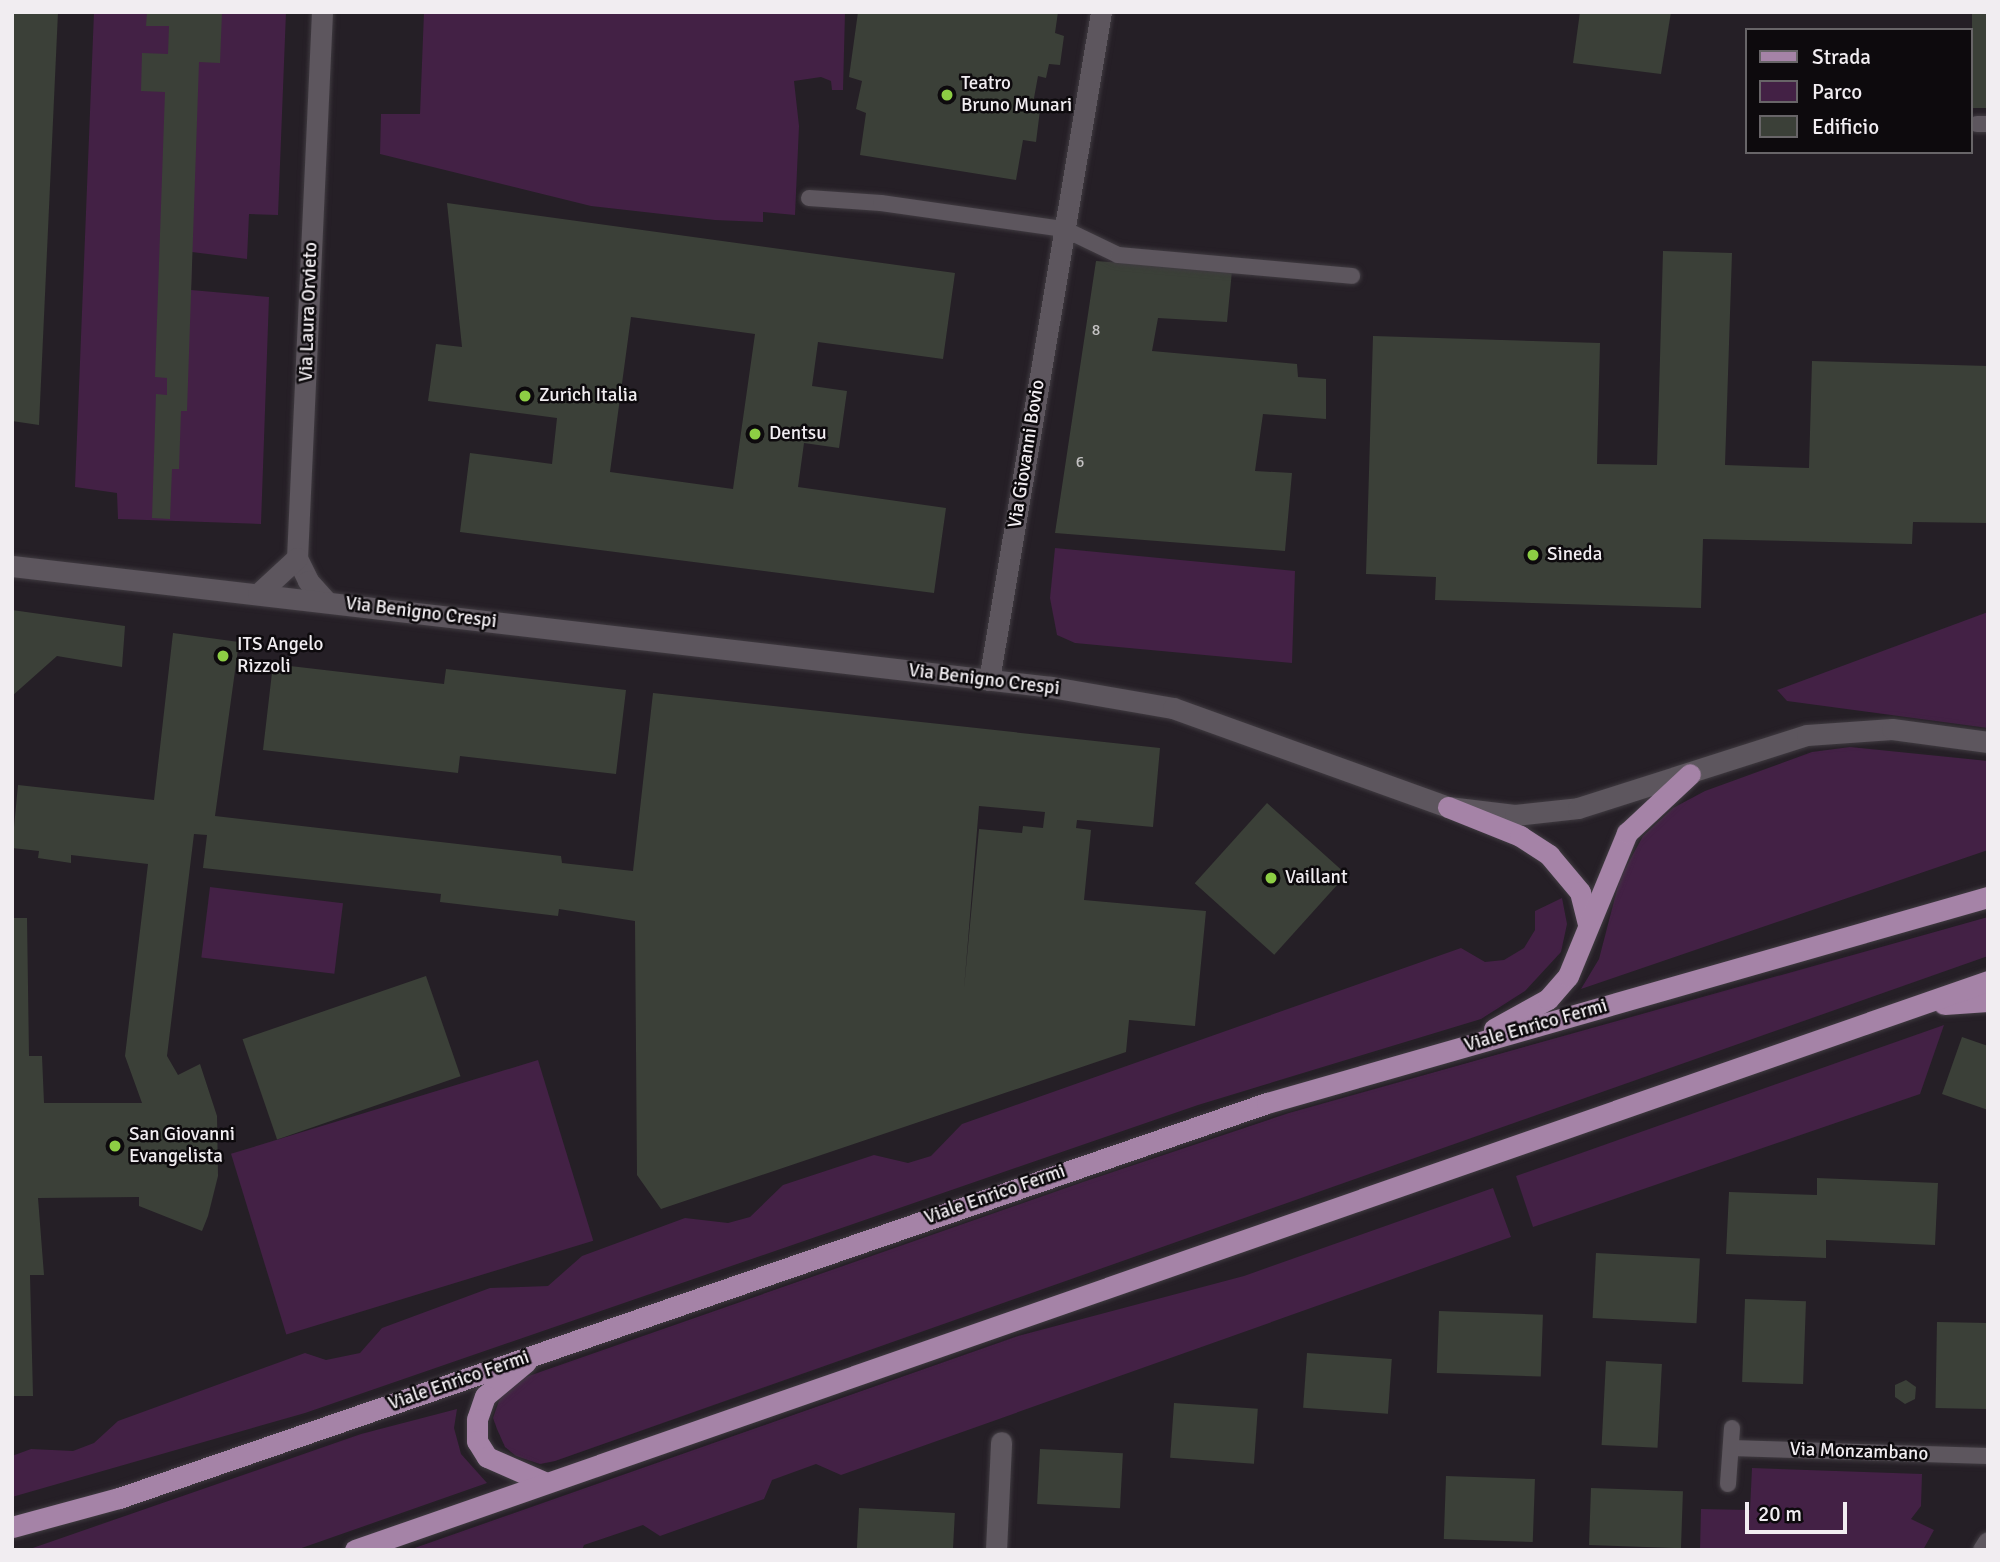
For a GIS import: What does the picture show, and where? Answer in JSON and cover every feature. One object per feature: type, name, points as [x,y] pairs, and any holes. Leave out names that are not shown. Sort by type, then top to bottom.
[{"type":"main road","points":[[1464,1045],[1548,999],[1568,976],[1627,833],[1690,774]]},
{"type":"main road","points":[[1448,807],[1520,836],[1549,855],[1580,892],[1588,924]]},
{"type":"main road","name":"Viale Enrico Fermi","points":[[12,1527],[119,1498],[1142,1144],[1464,1045],[1988,897]]},
{"type":"main road","points":[[355,1550],[1988,981]]},
{"type":"main road","points":[[1914,1007],[1988,1001]]},
{"type":"main road","points":[[536,1354],[485,1396],[477,1419],[477,1441],[486,1457],[544,1482]]},
{"type":"street","name":"Via Laura Orvieto","points":[[297,558],[322,12]]},
{"type":"street","name":"Via Giovanni Bovio","points":[[989,680],[1101,12]]},
{"type":"street","points":[[258,594],[297,558],[308,581],[327,602]]},
{"type":"street","name":"Via Benigno Crespi","points":[[12,566],[989,680],[1173,708],[1448,807],[1545,815],[1690,774]]},
{"type":"street","points":[[1690,774],[1807,735],[1849,730],[1929,733],[1988,742]]},
{"type":"street","points":[[996,1550],[1001,1442]]},
{"type":"street","points":[[1983,1550],[1988,1542]]},
{"type":"lane","points":[[809,198],[881,203],[1064,229],[1118,255],[1352,275]]},
{"type":"lane","points":[[1728,1484],[1732,1428]]},
{"type":"lane","name":"Via Monzambano","points":[[1731,1448],[1988,1456]]},
{"type":"green space","points":[[94,12],[286,12],[278,215],[249,214],[247,259],[192,252],[191,290],[269,297],[261,524],[118,519],[117,493],[75,487]]},
{"type":"green space","points":[[424,12],[845,12],[843,90],[832,90],[831,81],[821,77],[794,81],[799,126],[795,215],[763,212],[763,222],[715,220],[591,206],[380,154],[381,114],[420,114]]},
{"type":"green space","points":[[1055,548],[1295,571],[1292,663],[1075,643],[1057,635],[1050,598]]},
{"type":"green space","points":[[1988,612],[1988,728],[1787,701],[1777,690]]},
{"type":"green space","points":[[1850,747],[1988,761],[1988,850],[1581,989],[1599,959],[1620,878],[1643,836],[1673,808],[1705,791],[1812,752]]},
{"type":"green space","points":[[210,887],[343,903],[334,974],[201,957]]},
{"type":"green space","points":[[1562,898],[1567,924],[1561,952],[1525,991],[1481,1019],[1198,1105],[305,1413],[12,1497],[12,1456],[31,1449],[73,1451],[94,1443],[118,1421],[305,1353],[326,1360],[360,1353],[382,1328],[490,1288],[548,1286],[582,1256],[685,1218],[728,1223],[750,1217],[783,1185],[874,1155],[908,1163],[931,1156],[962,1124],[1461,948],[1485,962],[1504,960],[1524,948],[1535,930],[1535,911]]},
{"type":"green space","points":[[1988,917],[1988,956],[555,1461],[540,1464],[516,1456],[505,1447],[493,1418],[503,1389],[523,1378],[1083,1182],[1289,1113]]},
{"type":"green space","points":[[1944,1025],[1920,1094],[1533,1227],[1516,1176]]},
{"type":"green space","points":[[538,1060],[593,1241],[286,1335],[231,1154]]},
{"type":"green space","points":[[1493,1188],[1511,1237],[841,1475],[816,1464],[772,1480],[764,1499],[660,1536],[643,1525],[584,1545],[582,1550],[409,1550],[1018,1336],[1244,1276]]},
{"type":"green space","points":[[457,1409],[454,1428],[461,1454],[487,1483],[296,1550],[27,1550],[361,1434]]},
{"type":"green space","points":[[1752,1468],[1922,1474],[1921,1506],[1911,1519],[1934,1530],[1923,1550],[1700,1550],[1701,1509],[1750,1510]]},
{"type":"building","points":[[12,12],[58,12],[39,425],[12,421]]},
{"type":"building","points":[[147,12],[222,12],[220,63],[199,62],[187,411],[181,411],[179,469],[172,469],[170,519],[152,518],[156,394],[167,395],[167,378],[155,377],[165,92],[141,91],[142,53],[168,54],[169,26],[146,26]]},
{"type":"building","name":"Teatro Bruno Munari","points":[[858,12],[1058,12],[1055,33],[1064,36],[1060,65],[1049,64],[1046,78],[1038,76],[1032,109],[1040,110],[1036,142],[1023,140],[1016,180],[860,155],[866,113],[856,109],[862,81],[849,77]]},
{"type":"building","points":[[1580,12],[1671,12],[1661,74],[1573,63]]},
{"type":"building","points":[[1972,12],[1988,12],[1988,108],[1972,108]]},
{"type":"building","name":"Zurich Italia","points":[[447,203],[955,273],[943,359],[818,342],[812,386],[847,391],[839,448],[804,443],[798,487],[946,508],[934,593],[460,532],[470,453],[552,464],[557,418],[428,401],[436,344],[462,347]],"holes":[[[631,317],[755,334],[733,489],[610,472]]]},
{"type":"building","points":[[1663,251],[1732,253],[1725,465],[1809,468],[1812,361],[1988,366],[1988,523],[1913,522],[1912,544],[1703,539],[1701,608],[1435,600],[1436,577],[1366,574],[1373,336],[1600,343],[1597,464],[1657,465]]},
{"type":"building","points":[[1096,261],[1232,271],[1227,322],[1158,318],[1152,351],[1297,364],[1298,377],[1326,379],[1326,419],[1263,414],[1255,471],[1292,473],[1285,551],[1055,533]]},
{"type":"building","points":[[12,610],[125,626],[122,667],[57,656],[12,696]]},
{"type":"building","points":[[173,633],[239,642],[215,816],[561,856],[562,863],[633,871],[653,693],[1160,748],[1153,827],[1077,820],[1076,828],[1091,830],[1084,900],[1206,911],[1195,1026],[1129,1020],[1126,1052],[661,1209],[637,1175],[635,921],[559,909],[558,916],[440,902],[441,894],[203,868],[207,835],[194,834],[167,1056],[178,1075],[200,1064],[217,1116],[218,1176],[208,1216],[202,1231],[139,1206],[139,1197],[38,1198],[44,1275],[30,1275],[33,1396],[12,1396],[12,918],[27,918],[29,1056],[42,1056],[44,1103],[142,1103],[125,1056],[148,864],[71,855],[71,863],[38,858],[39,851],[12,848],[18,785],[154,800]],"holes":[[[979,806],[1045,812],[1043,828],[1023,826],[1022,833],[979,829],[964,989]]]},
{"type":"building","points":[[273,664],[444,684],[446,669],[626,690],[616,774],[460,756],[458,773],[263,750]]},
{"type":"building","name":"Vaillant","points":[[1267,803],[1347,875],[1274,955],[1195,883]]},
{"type":"building","points":[[426,976],[461,1076],[277,1139],[243,1039]]},
{"type":"building","points":[[1962,1037],[1988,1046],[1988,1110],[1942,1094]]},
{"type":"building","points":[[1817,1178],[1938,1183],[1935,1245],[1826,1240],[1826,1258],[1726,1254],[1729,1192],[1817,1195]]},
{"type":"building","points":[[1596,1253],[1700,1258],[1696,1323],[1593,1318]]},
{"type":"building","points":[[1745,1299],[1806,1301],[1803,1384],[1742,1382]]},
{"type":"building","points":[[1439,1311],[1543,1315],[1541,1377],[1437,1373]]},
{"type":"building","points":[[1937,1322],[1988,1323],[1986,1409],[1935,1408]]},
{"type":"building","points":[[1307,1353],[1392,1359],[1388,1414],[1303,1408]]},
{"type":"building","points":[[1606,1361],[1662,1364],[1658,1448],[1602,1445]]},
{"type":"building","points":[[1906,1380],[1916,1387],[1915,1399],[1905,1404],[1895,1397],[1895,1385]]},
{"type":"building","points":[[1174,1403],[1258,1409],[1254,1464],[1170,1458]]},
{"type":"building","points":[[1040,1449],[1123,1453],[1120,1508],[1037,1504]]},
{"type":"building","points":[[1446,1476],[1535,1479],[1533,1542],[1444,1539]]},
{"type":"building","points":[[1591,1488],[1683,1491],[1681,1548],[1589,1545]]},
{"type":"building","points":[[859,1508],[955,1513],[953,1550],[857,1550]]},
{"type":"place","name":"Teatro Bruno Munari","points":[[947,95]]},
{"type":"place","name":"Zurich Italia","points":[[525,396]]},
{"type":"place","name":"Dentsu","points":[[755,434]]},
{"type":"place","name":"Sineda","points":[[1533,555]]},
{"type":"place","name":"ITS Angelo Rizzoli","points":[[223,656]]},
{"type":"place","name":"Vaillant","points":[[1271,878]]},
{"type":"place","name":"San Giovanni Evangelista","points":[[115,1146]]}]
